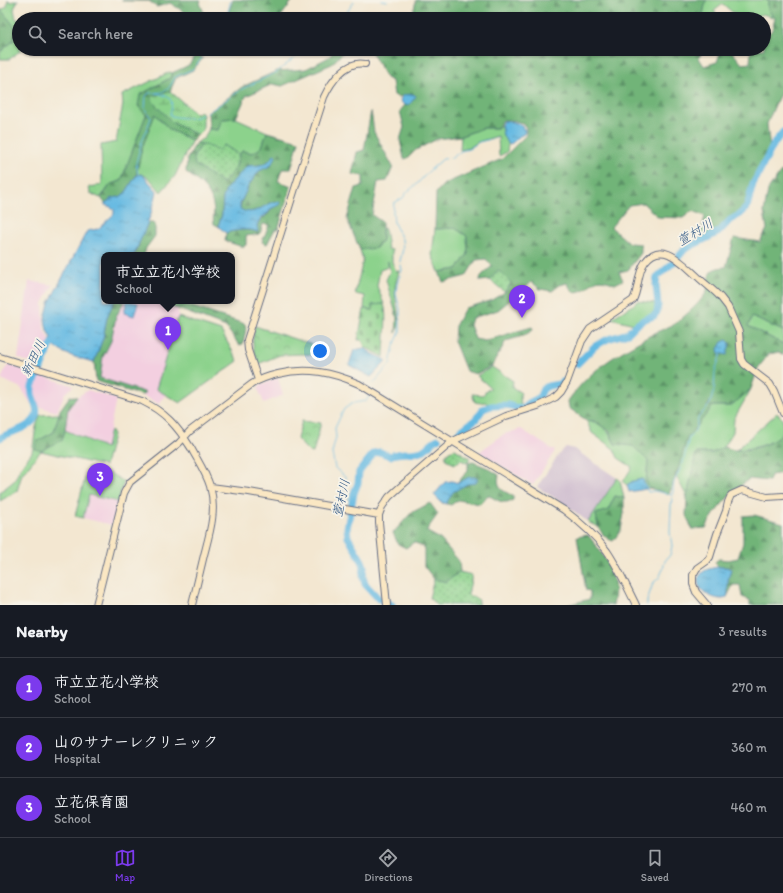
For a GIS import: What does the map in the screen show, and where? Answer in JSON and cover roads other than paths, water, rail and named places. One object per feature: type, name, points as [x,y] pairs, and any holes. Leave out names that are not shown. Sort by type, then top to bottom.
[{"type":"street","points":[[258,380],[248,350],[247,340],[322,103],[327,89],[340,74],[355,64],[365,64]]},
{"type":"street","points":[[387,605],[379,515],[382,507],[400,487],[453,441],[506,416],[538,406],[556,397],[567,382],[585,334],[590,329],[634,300],[644,262],[657,253],[670,254],[677,259],[715,292],[728,307],[739,332],[741,359],[744,364],[770,384],[783,413]]},
{"type":"street","points":[[0,357],[142,401],[154,407],[178,428],[203,470],[211,487],[214,508],[212,524],[192,605]]},
{"type":"street","points":[[96,605],[127,487],[130,482],[184,438],[190,431],[234,396],[258,380],[290,371],[305,370],[335,374],[360,384],[564,510],[595,536],[606,551],[636,605]]},
{"type":"street","points":[[211,487],[249,492],[379,515]]},
{"type":"street","points":[[707,605],[696,592],[693,584],[693,575],[697,568],[707,562],[710,557],[731,495],[742,490],[767,497],[783,496]]},
{"type":"water","points":[[413,94],[416,96],[410,104],[405,105],[402,103],[400,99],[404,95]]},
{"type":"water","points":[[504,121],[516,123],[525,130],[524,134],[508,145],[503,135],[501,125]]},
{"type":"water","points":[[275,154],[276,157],[270,166],[259,171],[249,185],[240,204],[240,209],[251,212],[275,202],[280,202],[280,205],[272,208],[260,219],[257,225],[258,232],[242,230],[226,233],[218,226],[222,215],[223,198],[226,189],[247,166],[266,163]]},
{"type":"water","points":[[142,174],[157,191],[153,207],[135,252],[101,252],[101,304],[113,304],[107,317],[103,338],[94,362],[65,353],[51,343],[51,338],[47,330],[45,319],[49,303],[87,231],[98,229],[114,214],[114,209],[105,205],[105,203],[113,198],[120,197],[126,192],[136,176]]},
{"type":"water","points":[[126,304],[138,304],[134,316],[124,313]]},
{"type":"water","points":[[727,340],[730,343],[727,355],[719,353],[718,349],[722,342]]},
{"type":"water","points":[[364,348],[386,360],[385,363],[371,377],[349,365],[354,350]]},
{"type":"water","points":[[469,477],[475,477],[478,479],[476,483],[467,484],[453,492],[446,504],[441,502],[434,495],[445,482],[452,481],[458,483]]},
{"type":"water","points":[[643,479],[646,489],[629,492],[627,485],[633,481]]},
{"type":"water","points":[[726,567],[731,569],[728,580],[728,595],[724,599],[718,599],[706,594],[698,584],[699,578],[703,572],[708,569]]},
{"type":"waterway","points":[[228,12],[231,0]]},
{"type":"waterway","points":[[381,0],[387,1]]},
{"type":"waterway","points":[[347,12],[354,2]]},
{"type":"waterway","points":[[207,113],[242,89],[277,72],[296,56]]},
{"type":"waterway","points":[[138,175],[136,163],[142,141],[151,118],[145,109],[146,96],[149,93],[159,93],[168,89],[175,77],[193,69],[202,58]]},
{"type":"waterway","points":[[156,93],[170,99],[172,105],[171,116],[191,118],[202,115]]},
{"type":"waterway","name":"萱村川","points":[[577,364],[595,346],[608,339],[628,333],[645,319],[654,316],[657,312],[658,305],[656,285],[657,277],[675,261],[685,249],[719,232],[730,220],[739,215],[747,207],[753,184],[775,142],[783,132]]},
{"type":"waterway","points":[[374,383],[390,364],[394,346],[400,332],[400,309],[396,294],[397,284],[402,270],[400,261],[403,249],[402,239],[394,223],[394,203],[403,198],[407,192],[443,159],[452,158],[461,151],[469,149],[479,142],[496,138]]},
{"type":"waterway","name":"新田川","points":[[0,438],[26,427],[36,416],[37,412],[32,396],[32,385],[40,372],[49,350],[56,338]]},
{"type":"waterway","points":[[647,605],[653,583],[659,578],[665,561],[670,555],[672,546],[670,532],[674,482],[683,463],[689,438],[695,431],[698,418],[710,404],[714,390],[715,371],[721,354]]},
{"type":"waterway","name":"萱村川","points":[[458,433],[476,419],[483,409],[491,406],[508,405],[521,409],[525,408],[529,403],[539,398],[543,389],[563,382]]},
{"type":"waterway","points":[[352,503],[345,495],[343,490],[346,480],[345,477],[335,468],[332,453],[336,437],[335,428],[344,409],[353,403],[366,401],[369,396]]},
{"type":"waterway","name":"萱村川","points":[[392,605],[378,598],[365,584],[363,577],[364,566],[348,537],[347,528],[354,493],[358,483],[359,472],[374,453],[380,452],[390,456],[414,453],[424,450],[438,439]]},
{"type":"waterway","points":[[646,487],[648,492],[654,491],[673,495]]},
{"type":"place","name":"山のサナーレクリニック","points":[[522,318]]},
{"type":"place","name":"市立立花小学校","points":[[168,350]]},
{"type":"place","name":"立花保育園","points":[[100,496]]}]
